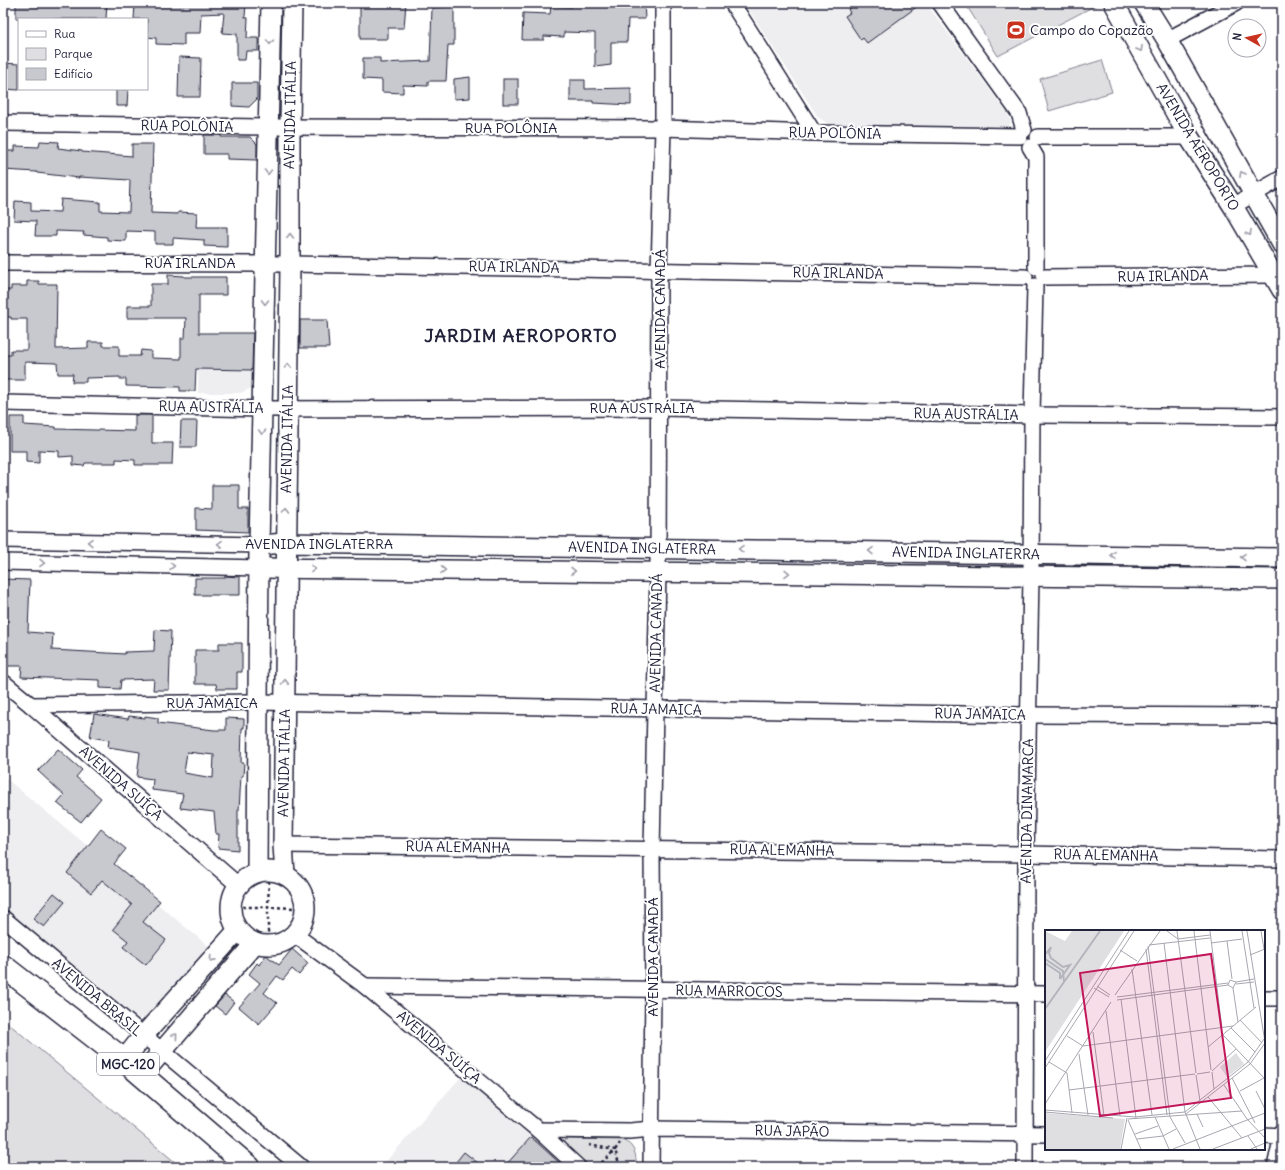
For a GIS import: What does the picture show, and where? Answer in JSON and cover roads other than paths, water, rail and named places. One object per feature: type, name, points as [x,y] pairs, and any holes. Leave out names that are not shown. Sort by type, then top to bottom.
[{"type":"main road","name":"MGC-120","points":[[3,966],[124,1060],[248,1167]]},
{"type":"street","name":"AVENIDA ITÁLIA","points":[[270,873],[257,702],[271,3]]},
{"type":"street","name":"AVENIDA ITÁLIA","points":[[270,873],[283,844],[292,3]]},
{"type":"street","name":"AVENIDA CANADÁ","points":[[651,1167],[653,990],[652,849],[658,572],[659,270],[663,128],[663,3]]},
{"type":"street","points":[[732,3],[814,133]]},
{"type":"street","points":[[940,3],[1019,113],[1022,133],[1021,142],[1024,146],[1034,142],[1190,137]]},
{"type":"street","name":"AVENIDA AEROPORTO","points":[[1114,3],[1190,137],[1279,279]]},
{"type":"street","name":"AVENIDA AEROPORTO","points":[[1144,3],[1167,40],[1282,244]]},
{"type":"street","points":[[1167,40],[1236,3]]},
{"type":"street","name":"RUA POLÔNIA","points":[[3,123],[268,128],[663,128],[814,133],[1022,133]]},
{"type":"street","name":"AVENIDA DINAMARCA","points":[[1024,1167],[1026,854],[1035,277],[1036,157],[1034,142]]},
{"type":"street","points":[[1233,206],[1282,178]]},
{"type":"street","name":"RUA IRLANDA","points":[[3,263],[290,264],[1035,277],[1279,279]]},
{"type":"street","name":"RUA AUSTRÁLIA","points":[[3,403],[263,409],[659,408],[1282,418]]},
{"type":"street","name":"AVENIDA INGLATERRA","points":[[3,540],[657,548],[1282,558]]},
{"type":"street","name":"AVENIDA INGLATERRA","points":[[3,562],[260,568],[1282,579]]},
{"type":"street","name":"AVENIDA SUÍÇA","points":[[3,682],[238,885]]},
{"type":"street","name":"RUA JAMAICA","points":[[31,705],[257,702],[1028,715],[1282,716]]},
{"type":"street","name":"RUA ALEMANHA","points":[[283,844],[1282,859]]},
{"type":"street","points":[[270,873],[294,881],[304,900],[305,910],[302,923],[294,934],[282,942],[262,944],[245,938],[238,930],[232,920],[232,896],[238,885],[247,877],[270,873]]},
{"type":"street","name":"AVENIDA BRASIL","points":[[3,918],[301,1167]]},
{"type":"street","points":[[124,1060],[143,1036],[238,930]]},
{"type":"street","name":"AVENIDA SUÍÇA","points":[[294,934],[365,986],[538,1130],[578,1167]]},
{"type":"street","points":[[141,1076],[262,944]]},
{"type":"street","name":"RUA MARROCOS","points":[[365,986],[1045,994]]},
{"type":"street","points":[[1265,998],[1282,998]]},
{"type":"street","name":"RUA JAPÃO","points":[[538,1130],[630,1131],[652,1129],[1045,1134]]},
{"type":"street","points":[[1265,1135],[1282,1136]]},
{"type":"street","points":[[1277,1167],[1282,1145]]},
{"type":"place","name":"Campo do Copazão","points":[[1016,30]]},
{"type":"district","name":"JARDIM AEROPORTO","points":[[521,336]]}]
